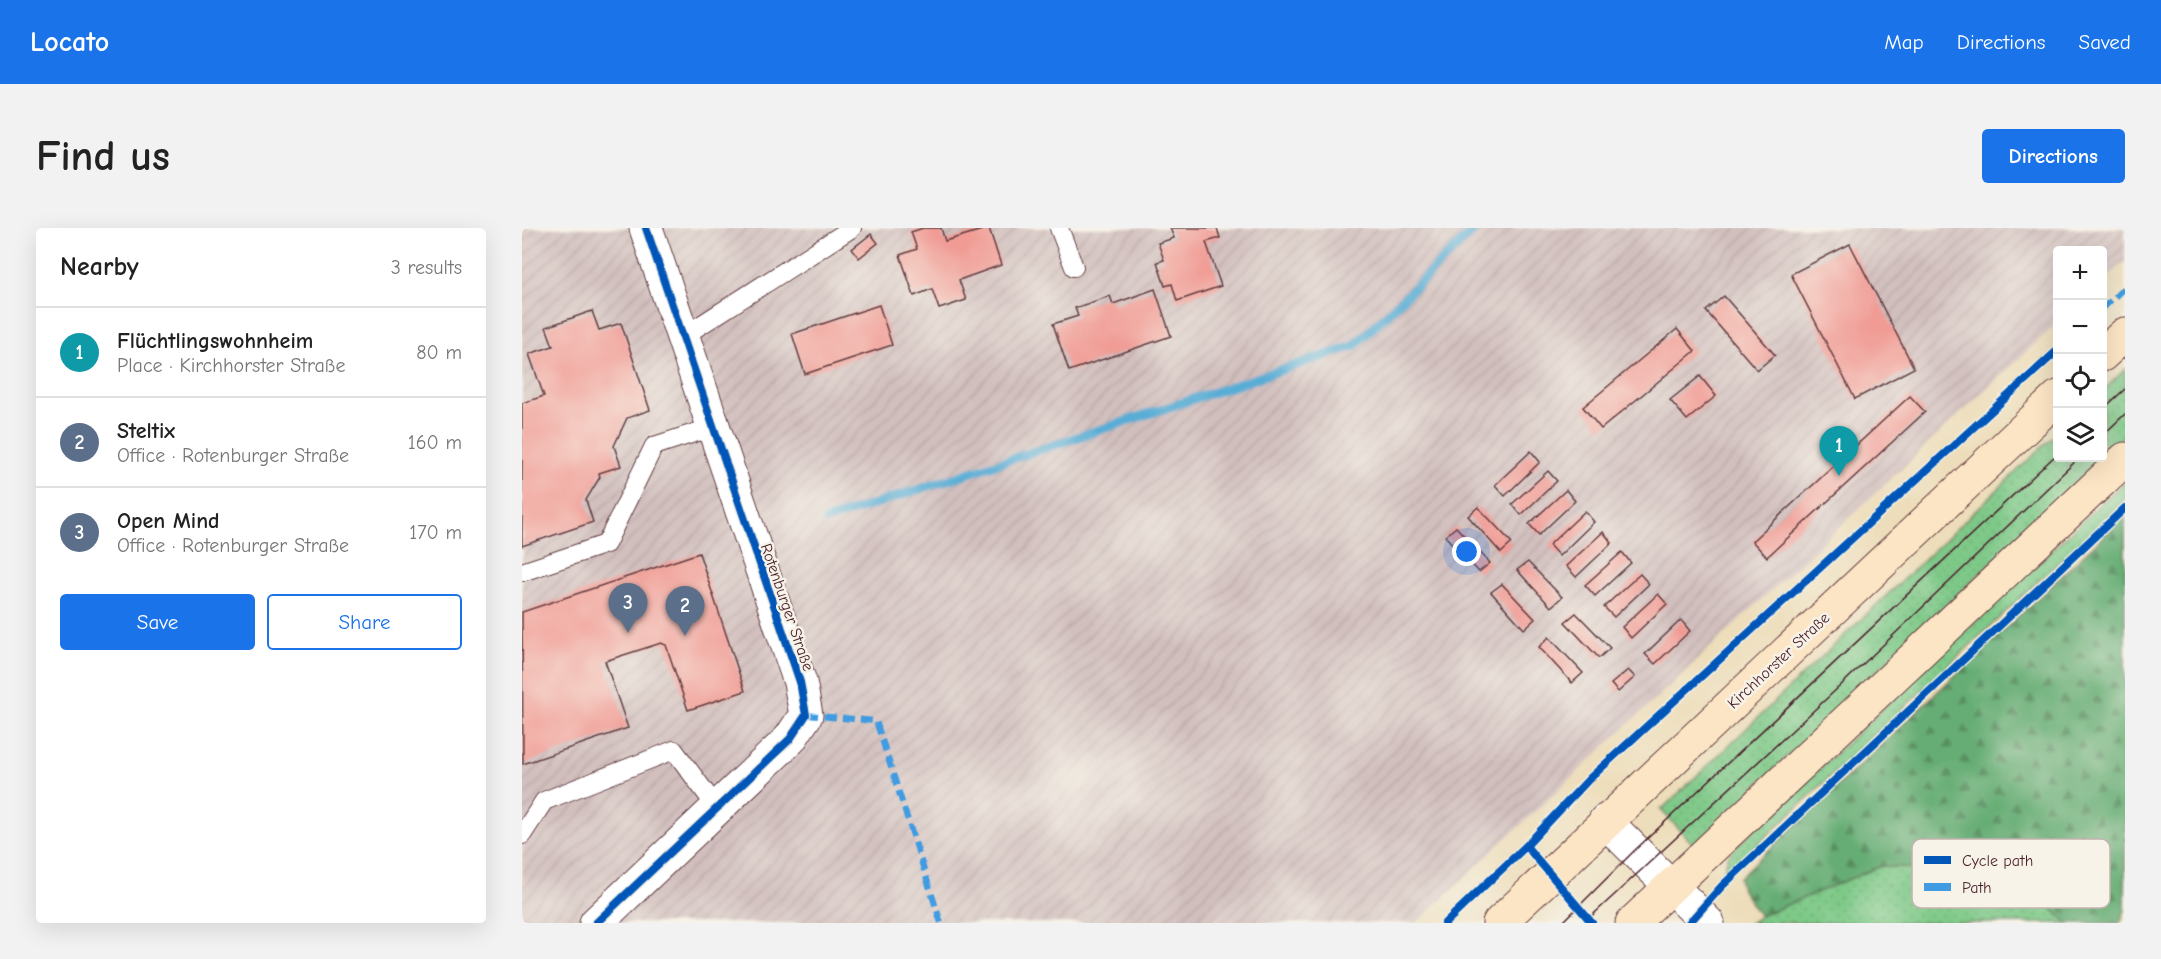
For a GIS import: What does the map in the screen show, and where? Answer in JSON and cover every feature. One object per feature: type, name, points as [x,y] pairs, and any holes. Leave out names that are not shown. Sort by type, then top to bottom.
[{"type":"main road","points":[[2104,354],[2125,334]]},
{"type":"main road","name":"Kirchhorster Straße","points":[[1498,923],[2053,403]]},
{"type":"main road","points":[[1632,923],[2125,459]]},
{"type":"street","name":"Rotenburger Straße","points":[[597,923],[790,739],[806,715],[800,682],[646,228]]},
{"type":"street","points":[[1605,822],[1708,923]]},
{"type":"lane","points":[[682,337],[852,228]]},
{"type":"lane","points":[[1059,228],[1074,267]]},
{"type":"lane","points":[[522,572],[606,544],[654,446],[713,427]]},
{"type":"lane","points":[[522,835],[544,801],[674,750],[717,808]]},
{"type":"shaded area","points":[[522,228],[2125,228],[2125,261],[2107,277],[2107,246],[2053,246],[2053,327],[1416,923],[522,923]]},
{"type":"green space","points":[[2125,369],[2125,435],[2107,452],[2107,408],[2107,387]]},
{"type":"green space","points":[[2053,437],[2053,462],[2097,462],[1694,845],[1661,810]]},
{"type":"green space","points":[[2125,481],[2125,500],[1722,878],[1728,856],[1737,846]]},
{"type":"green space","points":[[2125,516],[2125,910],[2120,923],[2068,923],[2051,908],[2110,908],[2110,839],[1912,839],[1912,868],[1881,866],[1760,916],[1742,890],[1739,878]]},
{"type":"green space","points":[[1881,866],[1912,868],[1912,908],[2051,908],[2068,923],[1750,923],[1763,914]]},
{"type":"building","points":[[923,228],[941,228],[945,241],[989,228],[1001,265],[959,280],[966,300],[939,309],[932,289],[914,296],[900,255],[917,249],[911,232]]},
{"type":"building","points":[[1170,228],[1217,228],[1220,238],[1206,242],[1221,286],[1177,301],[1172,284],[1165,286],[1157,262],[1164,260],[1158,243],[1174,238]]},
{"type":"building","points":[[871,234],[878,243],[859,258],[852,249]]},
{"type":"building","points":[[1850,244],[1914,368],[1855,399],[1791,274]]},
{"type":"building","points":[[1155,289],[1171,336],[1069,371],[1053,324],[1078,316],[1075,308],[1110,296],[1113,304]]},
{"type":"building","points":[[1724,296],[1775,355],[1757,370],[1706,311]]},
{"type":"building","points":[[879,305],[892,345],[805,374],[792,334]]},
{"type":"building","points":[[592,311],[599,330],[621,323],[650,410],[627,418],[614,446],[621,466],[599,473],[600,477],[586,500],[593,522],[522,546],[522,403],[544,396],[529,354],[553,346],[546,327]]},
{"type":"building","points":[[1677,329],[1695,351],[1601,429],[1583,407]]},
{"type":"building","points":[[1700,376],[1716,396],[1687,420],[1670,400]]},
{"type":"building","points":[[1910,396],[1925,412],[1767,557],[1752,541]]},
{"type":"building","points":[[1531,451],[1540,462],[1505,496],[1495,485]]},
{"type":"building","points":[[1548,471],[1557,481],[1521,515],[1512,504]]},
{"type":"building","points":[[1566,490],[1575,501],[1539,535],[1529,524]]},
{"type":"building","points":[[1478,507],[1512,543],[1501,553],[1468,516]]},
{"type":"building","points":[[1585,511],[1594,522],[1559,556],[1549,545]]},
{"type":"building","points":[[1456,527],[1490,563],[1479,572],[1445,536]]},
{"type":"building","points":[[1603,532],[1612,543],[1576,577],[1566,566]]},
{"type":"building","points":[[1622,552],[1631,563],[1595,596],[1585,585]]},
{"type":"building","points":[[699,553],[745,691],[688,710],[666,645],[661,643],[605,661],[628,728],[523,764],[522,612]]},
{"type":"building","points":[[1528,562],[1562,597],[1551,607],[1517,570]]},
{"type":"building","points":[[1640,574],[1649,584],[1614,617],[1604,607]]},
{"type":"building","points":[[1502,584],[1535,619],[1524,629],[1491,592]]},
{"type":"building","points":[[1658,594],[1667,604],[1631,638],[1622,627]]},
{"type":"building","points":[[1576,613],[1610,648],[1599,658],[1565,622]]},
{"type":"building","points":[[1681,620],[1690,631],[1655,664],[1645,654]]},
{"type":"building","points":[[1549,637],[1583,673],[1572,683],[1539,647]]},
{"type":"building","points":[[1628,670],[1635,677],[1618,692],[1611,684]]},
{"type":"waterway","points":[[826,520],[1354,346],[1476,228]]},
{"type":"tram line","points":[[2104,408],[2125,389]]},
{"type":"tram line","points":[[2107,431],[2125,414]]},
{"type":"tram line","points":[[1562,923],[1634,851],[2053,458]]},
{"type":"tram line","points":[[1584,923],[1838,688],[2075,462]]},
{"type":"marked path","points":[[2107,304],[2125,287]]},
{"type":"marked path","points":[[806,715],[876,721],[941,923]]},
{"type":"cycle path","points":[[596,923],[790,739],[806,715],[800,682],[646,228]]},
{"type":"cycle path","points":[[1445,923],[1526,846],[1589,779],[2054,354]]},
{"type":"cycle path","points":[[1689,923],[1722,886],[2125,508]]},
{"type":"cycle path","points":[[1526,846],[1592,923]]},
{"type":"place","name":"Flüchtlingswohnheim","points":[[1839,476]]},
{"type":"place","name":"Open Mind","points":[[628,633]]},
{"type":"place","name":"Steltix","points":[[685,636]]}]
